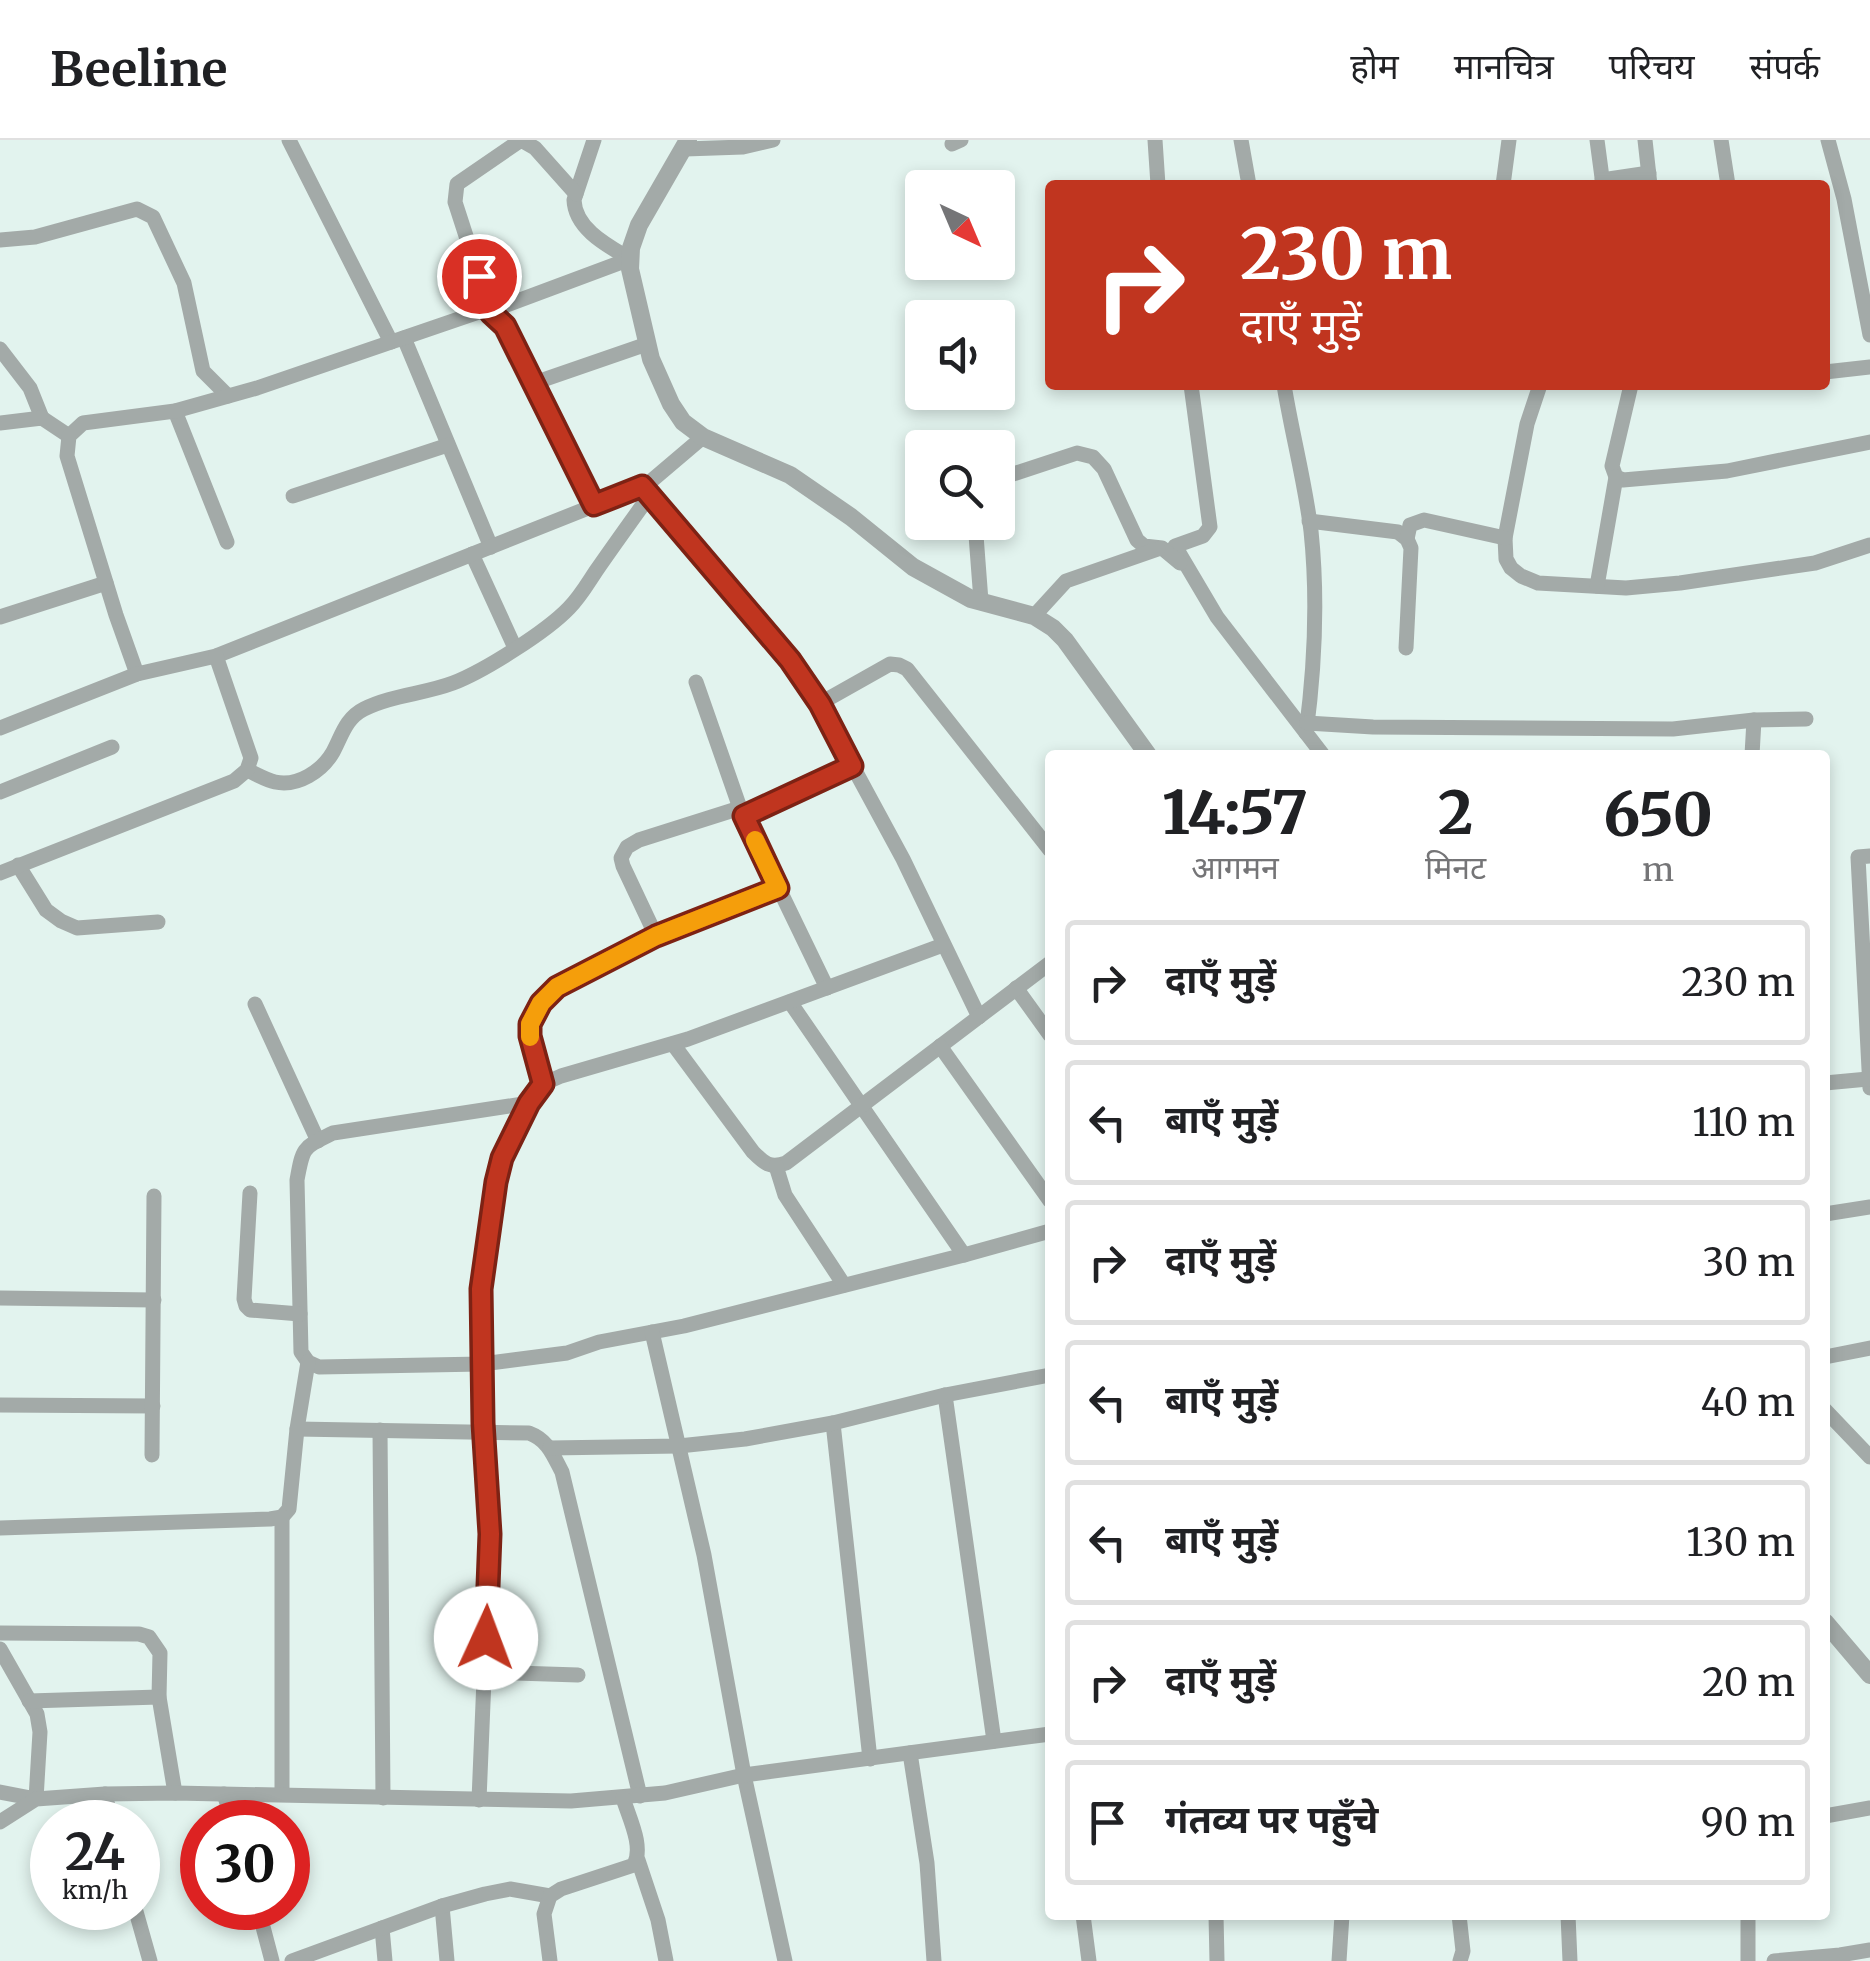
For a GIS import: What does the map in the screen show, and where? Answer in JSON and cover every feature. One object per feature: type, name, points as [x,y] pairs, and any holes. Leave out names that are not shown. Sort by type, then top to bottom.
[{"type":"street","points":[[289,140],[398,340],[491,547]]},
{"type":"street","points":[[576,194],[535,148],[521,140],[457,184],[455,202],[491,313],[505,326],[594,505]]},
{"type":"street","points":[[594,140],[574,208],[600,241],[630,259]]},
{"type":"street","points":[[774,140],[743,147],[687,144],[639,225],[631,248],[630,269],[651,359],[670,404],[683,422],[703,437],[790,475],[851,516],[913,567],[971,598],[1034,616],[1054,628],[1144,750]]},
{"type":"street","points":[[1155,140],[1158,180]]},
{"type":"street","points":[[1241,140],[1248,180]]},
{"type":"street","points":[[1504,180],[1509,140]]},
{"type":"street","points":[[1597,140],[1603,180]]},
{"type":"street","points":[[1645,140],[1649,179]]},
{"type":"street","points":[[1721,140],[1727,180]]},
{"type":"street","points":[[1828,140],[1844,199],[1870,334]]},
{"type":"street","points":[[0,240],[34,236],[137,210],[153,217],[184,282],[203,371],[228,396]]},
{"type":"street","points":[[137,674],[67,456],[69,436],[83,423],[175,411],[228,396],[479,312],[491,313],[500,306],[630,259]]},
{"type":"street","points":[[534,383],[648,344]]},
{"type":"street","points":[[0,348],[30,388],[42,418],[69,436]]},
{"type":"street","points":[[1830,371],[1870,367]]},
{"type":"street","points":[[1192,390],[1210,527],[1203,536],[1176,546],[1217,617],[1321,750]]},
{"type":"street","points":[[1285,390],[1309,521],[1315,587],[1315,660],[1307,728]]},
{"type":"street","points":[[1538,390],[1527,424],[1505,538],[1506,559],[1521,576],[1538,583],[1626,588],[1814,563],[1870,545]]},
{"type":"street","points":[[1597,586],[1616,477],[1612,466],[1630,390]]},
{"type":"street","points":[[175,411],[227,542]]},
{"type":"street","points":[[0,423],[42,418]]},
{"type":"street","points":[[247,770],[276,782],[310,776],[323,766],[343,729],[363,709],[452,683],[550,624],[571,606],[646,490],[703,437]]},
{"type":"street","points":[[1616,477],[1638,480],[1727,471],[1870,442]]},
{"type":"street","points":[[293,496],[448,444]]},
{"type":"street","points":[[1015,473],[1077,453],[1093,457],[1104,469],[1137,540],[1144,546],[1162,548],[1187,569]]},
{"type":"street","points":[[0,728],[137,674],[216,656],[594,505],[646,490]]},
{"type":"street","points":[[646,490],[790,660],[820,704],[903,859],[979,1016]]},
{"type":"street","points":[[1407,539],[1410,525],[1424,520],[1505,538]]},
{"type":"street","points":[[1309,521],[1398,532],[1407,539],[1411,548],[1406,648]]},
{"type":"street","points":[[977,540],[981,601]]},
{"type":"street","points":[[1034,616],[1066,580],[1162,548]]},
{"type":"street","points":[[472,554],[515,648]]},
{"type":"street","points":[[0,617],[106,583]]},
{"type":"street","points":[[0,872],[234,781],[247,770],[251,758],[216,656]]},
{"type":"street","points":[[820,704],[890,664],[899,664],[1045,844]]},
{"type":"street","points":[[696,682],[742,812],[827,988]]},
{"type":"street","points":[[1307,728],[1673,729],[1754,720],[1806,720]]},
{"type":"street","points":[[1752,750],[1754,720]]},
{"type":"street","points":[[0,792],[112,747]]},
{"type":"street","points":[[656,936],[620,858],[627,846],[742,812],[852,766]]},
{"type":"street","points":[[1830,1083],[1869,1083],[1858,858],[1870,856]]},
{"type":"street","points":[[18,866],[46,910],[61,922],[77,928],[158,922]]},
{"type":"street","points":[[543,1084],[530,1024],[541,1003],[557,987],[656,936],[778,888]]},
{"type":"street","points":[[480,1800],[490,1534],[481,1289],[502,1158],[529,1103],[543,1084],[561,1076],[674,1044],[943,946]]},
{"type":"street","points":[[674,1044],[753,1152],[766,1164],[776,1166],[786,1163],[1045,967]]},
{"type":"street","points":[[1016,988],[1045,1028]]},
{"type":"street","points":[[790,1002],[964,1255]]},
{"type":"street","points":[[255,1004],[318,1141]]},
{"type":"street","points":[[940,1046],[1045,1194]]},
{"type":"street","points":[[529,1103],[333,1133],[309,1145],[302,1154],[297,1180],[301,1352],[308,1362],[319,1367],[482,1364],[568,1353],[599,1342],[844,1285],[1045,1232]]},
{"type":"street","points":[[776,1166],[785,1195],[844,1285]]},
{"type":"street","points":[[250,1193],[246,1306],[250,1310],[300,1314]]},
{"type":"street","points":[[152,1455],[154,1196]]},
{"type":"street","points":[[1830,1213],[1870,1207]]},
{"type":"street","points":[[0,1298],[154,1300]]},
{"type":"street","points":[[652,1332],[704,1555],[744,1775],[785,1961]]},
{"type":"street","points":[[1830,1356],[1870,1348]]},
{"type":"street","points":[[282,1794],[282,1517],[288,1509],[308,1362]]},
{"type":"street","points":[[550,1448],[679,1446],[745,1439],[1045,1376]]},
{"type":"street","points":[[945,1395],[994,1741]]},
{"type":"street","points":[[0,1405],[153,1406]]},
{"type":"street","points":[[1830,1415],[1870,1457]]},
{"type":"street","points":[[833,1423],[870,1759]]},
{"type":"street","points":[[297,1430],[484,1431],[540,1437],[562,1472],[640,1796]]},
{"type":"street","points":[[380,1430],[383,1798]]},
{"type":"street","points":[[0,1528],[282,1517]]},
{"type":"street","points":[[1830,1628],[1870,1675]]},
{"type":"street","points":[[0,1633],[149,1636],[160,1653],[159,1697],[176,1793]]},
{"type":"street","points":[[0,1649],[36,1714],[40,1732],[36,1799]]},
{"type":"street","points":[[484,1672],[578,1674]]},
{"type":"street","points":[[28,1700],[159,1697]]},
{"type":"street","points":[[0,1792],[36,1799],[176,1793],[571,1801],[640,1796],[744,1775],[1045,1735]]},
{"type":"street","points":[[910,1753],[927,1864],[934,1961]]},
{"type":"street","points":[[105,1794],[106,1800]]},
{"type":"street","points":[[224,1794],[226,1800]]},
{"type":"street","points":[[623,1798],[666,1961]]},
{"type":"street","points":[[0,1822],[36,1799]]},
{"type":"street","points":[[1830,1815],[1870,1808]]},
{"type":"street","points":[[550,1961],[544,1914],[550,1896],[634,1865],[638,1860]]},
{"type":"street","points":[[292,1961],[442,1906],[510,1889],[550,1896]]},
{"type":"street","points":[[442,1906],[447,1961]]},
{"type":"street","points":[[1083,1920],[1088,1961]]},
{"type":"street","points":[[1216,1920],[1217,1961]]},
{"type":"street","points":[[1339,1961],[1342,1920]]},
{"type":"street","points":[[1460,1920],[1460,1961]]},
{"type":"street","points":[[1568,1920],[1570,1961]]},
{"type":"street","points":[[1748,1920],[1748,1961]]},
{"type":"street","points":[[382,1928],[384,1961]]},
{"type":"street","points":[[141,1930],[150,1961]]},
{"type":"street","points":[[264,1930],[272,1961]]},
{"type":"street","points":[[1774,1961],[1859,1955]]},
{"type":"slow traffic","points":[[530,1037],[530,1024],[541,1003],[557,987],[656,936],[778,888],[755,840]]},
{"type":"route","points":[[479,276],[491,313],[505,326],[594,505],[642,486],[790,660],[820,704],[852,766],[744,816],[778,888],[656,936],[557,987],[541,1003],[530,1024],[543,1084],[529,1103],[502,1158],[481,1289],[490,1534],[486,1638]]}]
